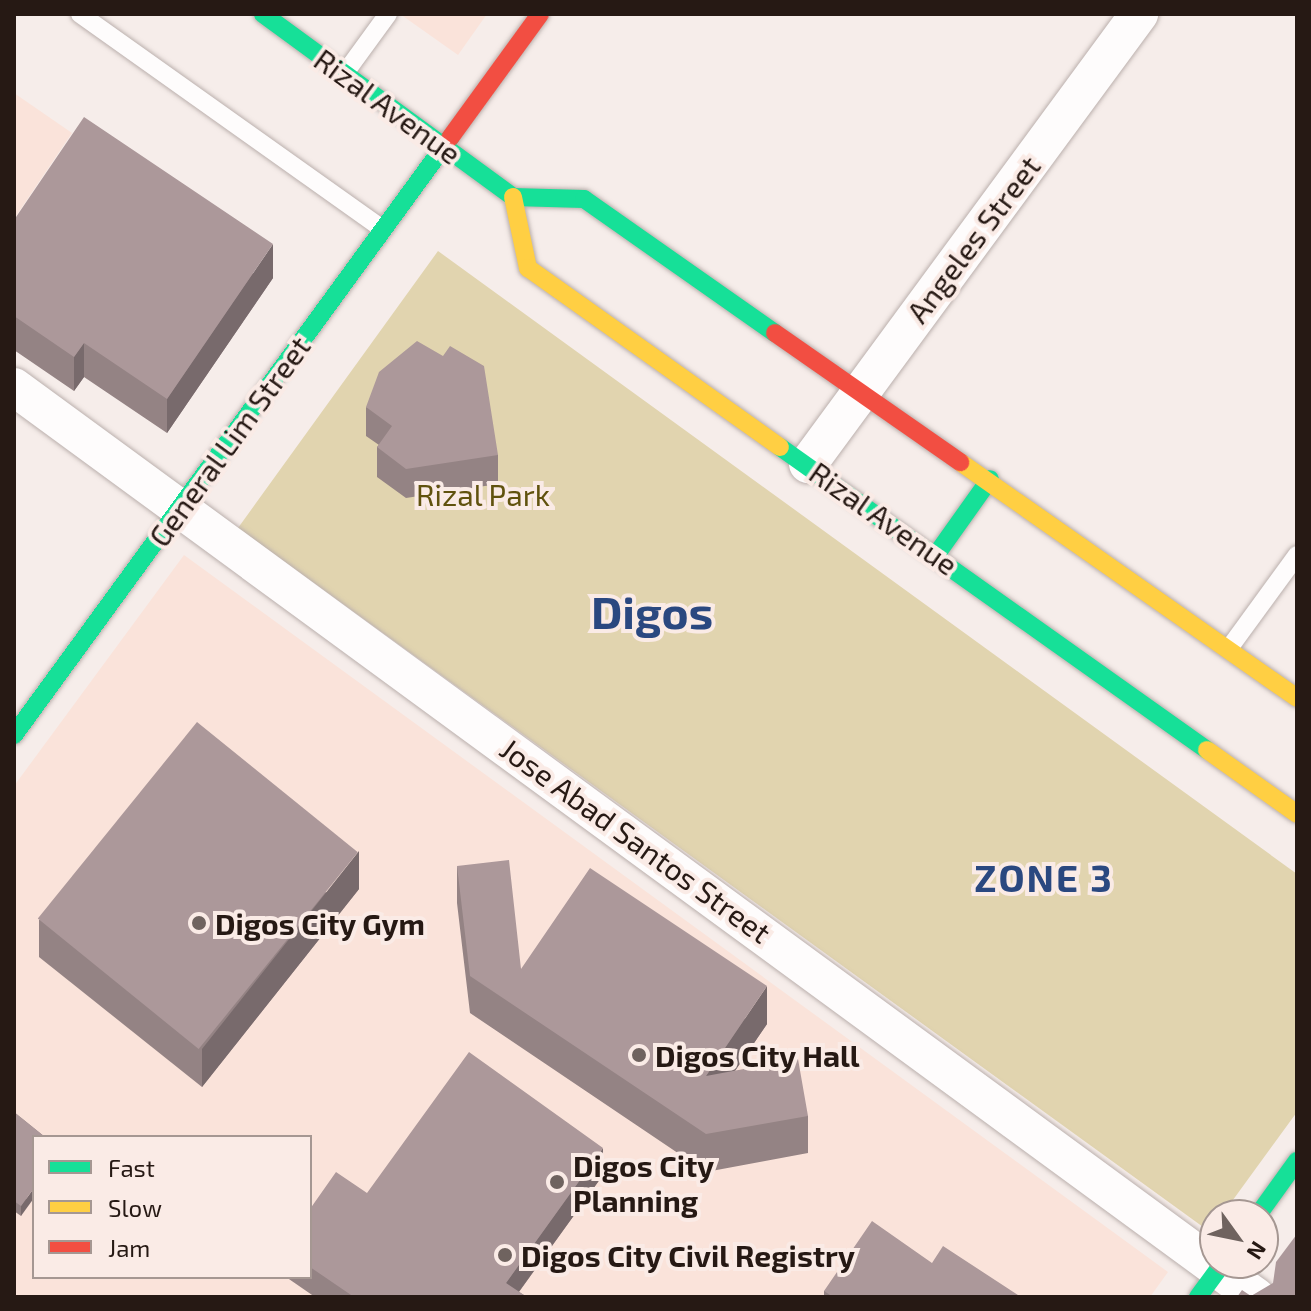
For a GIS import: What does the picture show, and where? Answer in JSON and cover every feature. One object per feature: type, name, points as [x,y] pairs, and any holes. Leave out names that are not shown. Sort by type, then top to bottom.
[{"type":"main road","name":"Rizal Avenue","points":[[263,14],[513,197],[528,268],[1297,814]]},
{"type":"main road","name":"General Lim Street","points":[[14,735],[540,14]]},
{"type":"main road","points":[[513,197],[584,199],[862,388],[1230,647],[1297,698]]},
{"type":"main road","points":[[936,555],[990,479]]},
{"type":"main road","points":[[1270,1199],[1297,1161]]},
{"type":"street","name":"Angeles Street","points":[[808,464],[1139,14]]},
{"type":"street","name":"Jose Abad Santos Street","points":[[14,387],[181,506],[1199,1266]]},
{"type":"street","name":"Jose Abad Santos Street","points":[[1219,1279],[1256,1297]]},
{"type":"lane","points":[[80,14],[383,229]]},
{"type":"lane","points":[[344,73],[388,14]]},
{"type":"lane","points":[[1230,647],[1297,555]]},
{"type":"shaded area","points":[[400,14],[487,14],[458,55]]},
{"type":"shaded area","points":[[14,93],[72,133],[14,219]]},
{"type":"shaded area","points":[[184,555],[1168,1272],[1150,1297],[14,1297],[14,786]]},
{"type":"green space","name":"Rizal Park","points":[[438,251],[1297,874],[1297,1112],[1234,1199],[1199,1199],[1199,1224],[238,528]]},
{"type":"building","points":[[84,117],[273,244],[167,399],[84,343],[74,357],[14,316],[14,220]]},
{"type":"building","points":[[417,341],[443,356],[450,346],[484,366],[498,455],[406,469],[377,447],[392,426],[366,407],[379,372]]},
{"type":"building","name":"Digos City Gym","points":[[197,722],[358,852],[199,1049],[38,919]]},
{"type":"building","name":"Digos City Hall","points":[[509,860],[521,969],[590,868],[767,986],[706,1076],[798,1059],[808,1116],[706,1134],[470,976],[457,866]]},
{"type":"building","points":[[469,1052],[603,1148],[506,1283],[527,1297],[354,1297],[312,1268],[312,1206],[336,1172],[367,1193]]},
{"type":"building","points":[[14,1112],[43,1135],[32,1135],[32,1191],[21,1206],[14,1201]]},
{"type":"building","points":[[872,1221],[932,1263],[943,1246],[1021,1297],[833,1297],[824,1291]]},
{"type":"building","points":[[1297,1234],[1297,1297],[1237,1297],[1242,1290],[1251,1296],[1273,1283],[1274,1279],[1279,1279],[1279,1258]]},
{"type":"traffic: fast","points":[[263,14],[513,197],[584,199],[775,333]]},
{"type":"traffic: fast","points":[[14,735],[450,138]]},
{"type":"traffic: fast","points":[[780,447],[1207,750]]},
{"type":"traffic: fast","points":[[936,555],[990,479]]},
{"type":"traffic: fast","points":[[1270,1199],[1297,1161]]},
{"type":"traffic: fast","points":[[1198,1297],[1211,1279]]},
{"type":"traffic: slow","points":[[513,197],[528,268],[780,447]]},
{"type":"traffic: slow","points":[[960,462],[1297,698]]},
{"type":"traffic: slow","points":[[1207,750],[1297,814]]},
{"type":"traffic: jam","points":[[450,138],[540,14]]},
{"type":"traffic: jam","points":[[775,333],[960,462]]},
{"type":"place","name":"Digos City Gym","points":[[199,923]]},
{"type":"place","name":"Digos City Hall","points":[[639,1055]]},
{"type":"place","name":"Digos City Planning","points":[[557,1182]]},
{"type":"place","name":"Digos City Civil Registry","points":[[505,1255]]},
{"type":"district","name":"Digos","points":[[652,611]]},
{"type":"district","name":"ZONE 3","points":[[1044,878]]}]
